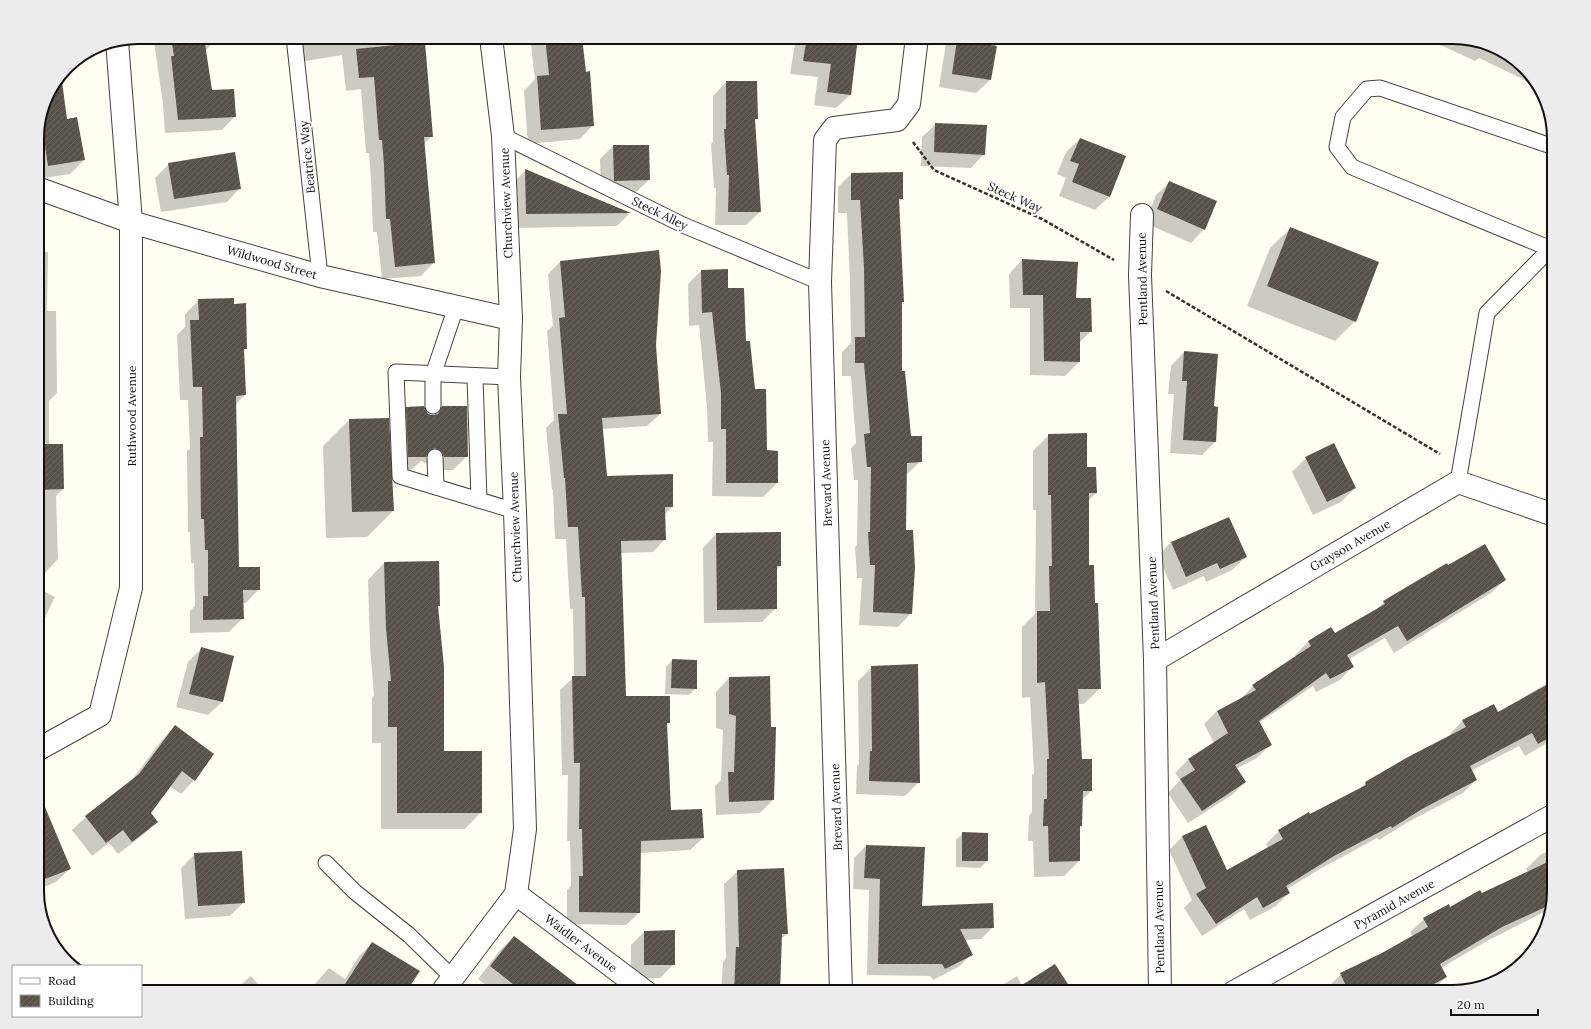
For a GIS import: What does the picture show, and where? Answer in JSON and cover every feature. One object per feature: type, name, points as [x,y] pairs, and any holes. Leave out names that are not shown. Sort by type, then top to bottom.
[{"type":"street","name":"Churchview Avenue","points":[[448,985],[516,894],[525,829],[516,511],[509,377],[511,319],[503,136],[492,44]]},
{"type":"street","points":[[897,120],[909,104],[916,44]]},
{"type":"street","name":"Ruthwood Avenue","points":[[44,746],[100,715],[131,588],[131,222],[117,46]]},
{"type":"street","name":"Brevard Avenue","points":[[841,985],[820,282],[825,140],[834,128],[897,120]]},
{"type":"street","name":"Wildwood Street","points":[[44,191],[131,222],[320,276],[511,319]]},
{"type":"street","name":"Pentland Avenue","points":[[1142,215],[1140,275],[1155,660],[1160,985]]},
{"type":"street","points":[[1459,474],[1547,512]]},
{"type":"street","name":"Grayson Avenue","points":[[1155,660],[1459,474]]},
{"type":"street","name":"Pyramid Avenue","points":[[1247,985],[1547,819]]},
{"type":"street","name":"Waidler Avenue","points":[[516,894],[637,985]]},
{"type":"lane","name":"Beatrice Way","points":[[295,44],[320,276]]},
{"type":"lane","points":[[1547,145],[1380,88],[1367,89],[1343,117],[1337,147],[1352,167],[1547,245]]},
{"type":"lane","name":"Steck Alley","points":[[503,136],[683,225],[820,282]]},
{"type":"lane","points":[[1459,474],[1487,313],[1547,253]]},
{"type":"lane","points":[[433,406],[433,375],[456,307]]},
{"type":"lane","points":[[509,377],[475,377],[396,372],[400,476],[516,511]]},
{"type":"lane","points":[[475,377],[479,500]]},
{"type":"lane","points":[[435,457],[436,487]]},
{"type":"lane","points":[[326,863],[355,892],[409,935],[448,985]]},
{"type":"path","name":"Steck Way","points":[[897,120],[934,170],[1042,219],[1140,275],[1459,474]]},
{"type":"building","points":[[172,44],[205,44],[212,90],[234,89],[236,117],[178,120],[171,56],[174,56]]},
{"type":"building","points":[[405,44],[425,44],[433,137],[424,137],[435,263],[395,267],[390,219],[386,219],[382,140],[379,140],[374,77],[359,78],[356,49]]},
{"type":"building","points":[[546,44],[583,44],[586,72],[590,71],[594,126],[541,130],[537,76],[549,75]]},
{"type":"building","points":[[806,44],[857,44],[851,95],[827,92],[831,64],[803,61]]},
{"type":"building","points":[[956,44],[984,44],[997,46],[991,80],[952,74]]},
{"type":"building","points":[[726,81],[757,81],[758,119],[755,119],[761,212],[728,212],[729,175],[727,175],[724,129],[726,129]]},
{"type":"building","points":[[62,82],[67,119],[77,117],[85,160],[48,166],[44,139],[47,114],[51,102]]},
{"type":"building","points":[[935,123],[987,125],[985,155],[934,152]]},
{"type":"building","points":[[1080,138],[1126,156],[1110,197],[1072,182],[1079,164],[1070,161]]},
{"type":"building","points":[[613,145],[649,145],[650,180],[614,181]]},
{"type":"building","points":[[235,152],[241,189],[174,199],[168,163]]},
{"type":"building","points":[[525,169],[631,213],[526,214]]},
{"type":"building","points":[[903,172],[903,199],[899,199],[904,302],[902,302],[902,371],[905,371],[911,436],[922,436],[922,462],[907,463],[906,530],[913,530],[915,568],[912,614],[873,612],[875,565],[870,565],[868,532],[870,532],[871,467],[867,467],[864,434],[870,433],[864,363],[855,363],[855,337],[865,337],[864,268],[860,200],[851,200],[851,173]]},
{"type":"building","points":[[1169,181],[1217,201],[1205,230],[1157,209]]},
{"type":"building","points":[[1290,227],[1379,262],[1356,322],[1267,286]]},
{"type":"building","points":[[659,250],[661,271],[656,345],[661,414],[602,418],[607,476],[673,474],[673,507],[665,507],[666,540],[621,541],[626,696],[670,696],[670,723],[667,723],[671,810],[702,809],[704,838],[641,841],[640,913],[579,912],[579,876],[583,876],[582,829],[579,829],[580,763],[574,763],[572,676],[586,676],[585,597],[582,597],[578,527],[568,527],[565,478],[558,414],[567,414],[559,318],[565,317],[560,261]]},
{"type":"building","points":[[1022,259],[1078,262],[1076,298],[1091,298],[1092,332],[1080,332],[1080,362],[1044,361],[1043,295],[1023,295]]},
{"type":"building","points":[[728,269],[728,288],[744,288],[746,341],[750,341],[755,389],[766,389],[767,450],[778,451],[778,483],[726,483],[726,429],[721,429],[721,393],[712,312],[702,313],[701,270]]},
{"type":"building","points":[[234,298],[234,304],[246,303],[247,349],[244,349],[246,395],[236,396],[239,567],[260,567],[260,590],[243,590],[244,619],[203,620],[203,596],[208,596],[208,550],[205,550],[204,519],[201,519],[200,437],[203,437],[202,387],[193,387],[190,320],[199,320],[198,299]]},
{"type":"building","points":[[1184,351],[1218,354],[1214,406],[1218,407],[1216,442],[1183,440],[1187,381],[1182,381]]},
{"type":"building","points":[[424,406],[428,414],[433,415],[438,414],[442,406],[467,406],[468,457],[444,457],[442,452],[435,448],[430,450],[426,457],[408,457],[406,407]]},
{"type":"building","points":[[389,418],[394,511],[352,512],[349,419]]},
{"type":"building","points":[[1087,433],[1087,467],[1096,467],[1097,493],[1089,493],[1089,565],[1094,565],[1095,603],[1098,603],[1101,689],[1078,689],[1082,759],[1092,759],[1092,791],[1083,791],[1082,826],[1080,826],[1080,861],[1049,862],[1048,826],[1043,826],[1044,799],[1047,799],[1047,759],[1049,759],[1045,682],[1037,683],[1037,611],[1050,611],[1049,566],[1052,566],[1051,495],[1048,495],[1048,434]]},
{"type":"building","points":[[1334,443],[1356,488],[1327,502],[1305,457]]},
{"type":"building","points":[[44,444],[63,444],[64,489],[44,490]]},
{"type":"building","points":[[1229,517],[1247,557],[1220,569],[1217,563],[1186,577],[1171,542]]},
{"type":"building","points":[[781,532],[781,566],[777,566],[777,609],[717,610],[716,533]]},
{"type":"building","points":[[1485,544],[1506,580],[1407,641],[1398,626],[1347,655],[1354,667],[1330,679],[1326,673],[1259,721],[1272,745],[1235,765],[1246,782],[1202,811],[1180,779],[1195,770],[1188,759],[1228,733],[1217,711],[1256,690],[1252,685],[1311,646],[1308,641],[1331,627],[1335,633],[1385,604],[1383,601],[1447,563],[1448,565]]},
{"type":"building","points":[[439,561],[440,606],[438,606],[444,667],[444,751],[482,751],[482,813],[397,813],[397,727],[388,727],[388,681],[391,681],[386,629],[384,562]]},
{"type":"building","points":[[201,647],[234,656],[223,702],[189,694]]},
{"type":"building","points":[[672,659],[697,660],[697,689],[671,688]]},
{"type":"building","points":[[918,664],[920,783],[869,781],[870,751],[872,751],[871,666]]},
{"type":"building","points":[[770,676],[771,727],[776,727],[774,800],[729,802],[728,772],[734,772],[736,716],[729,714],[729,677]]},
{"type":"building","points":[[1547,685],[1547,739],[1538,744],[1532,733],[1470,766],[1477,780],[1422,809],[1392,828],[1391,826],[1334,856],[1286,886],[1290,893],[1263,908],[1257,897],[1216,924],[1196,894],[1206,888],[1182,836],[1206,825],[1227,870],[1283,839],[1278,830],[1309,812],[1310,814],[1366,785],[1365,782],[1408,757],[1466,727],[1462,720],[1494,704],[1498,712]]},
{"type":"building","points":[[175,725],[214,754],[195,781],[182,771],[151,813],[158,822],[132,842],[123,830],[106,843],[85,816],[139,774]]},
{"type":"building","points":[[44,805],[71,869],[44,879]]},
{"type":"building","points":[[962,832],[988,833],[988,861],[962,861]]},
{"type":"building","points":[[866,845],[925,847],[922,906],[993,903],[994,928],[960,929],[973,955],[945,969],[942,964],[878,964],[880,879],[864,878]]},
{"type":"building","points":[[242,851],[245,903],[198,906],[194,853]]},
{"type":"building","points":[[1547,862],[1545,907],[1502,927],[1440,964],[1447,977],[1432,985],[1346,985],[1340,973],[1382,953],[1428,927],[1423,918],[1449,904],[1450,907],[1480,890],[1482,893]]},
{"type":"building","points":[[784,868],[788,934],[782,934],[780,985],[734,985],[736,947],[739,947],[737,870]]},
{"type":"building","points":[[675,930],[675,965],[644,965],[644,931]]},
{"type":"building","points":[[514,936],[578,985],[514,985],[490,966]]},
{"type":"building","points":[[372,942],[420,971],[411,985],[344,985]]},
{"type":"building","points":[[1055,964],[1068,985],[1022,985]]}]
